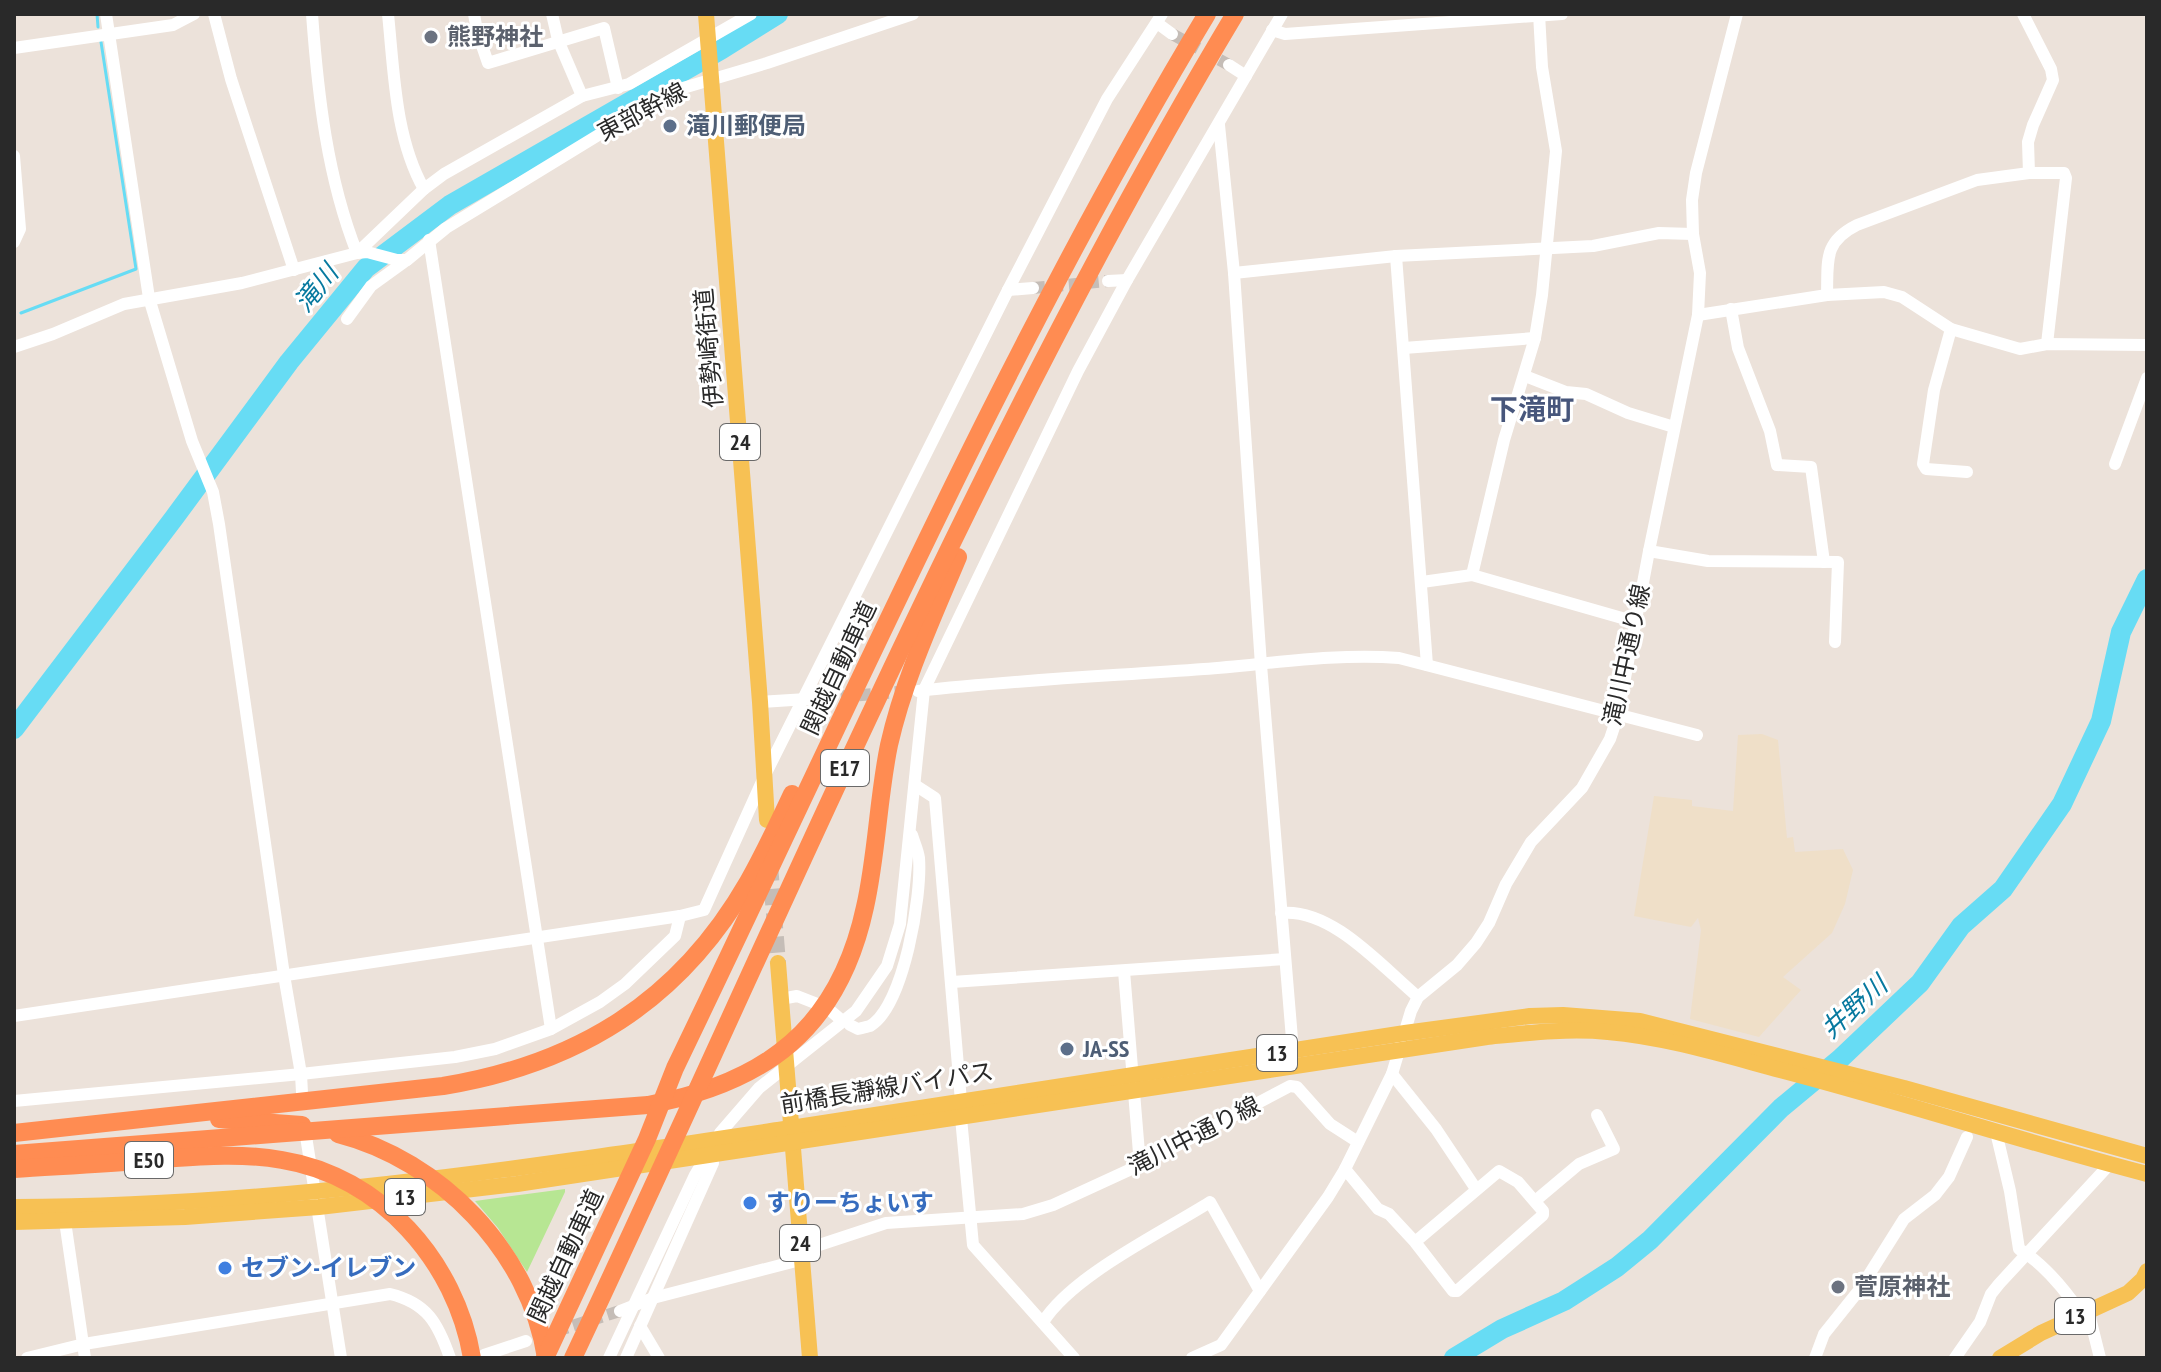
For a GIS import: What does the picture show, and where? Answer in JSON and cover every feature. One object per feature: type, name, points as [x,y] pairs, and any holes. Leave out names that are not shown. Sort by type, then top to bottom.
[{"type":"highway","name":"関越自動車道","points":[[546,1358],[647,1139],[675,1068],[878,638],[1000,392],[1090,220],[1207,14]]},
{"type":"highway","name":"関越自動車道","points":[[573,1358],[899,651],[1117,218],[1235,14]]},
{"type":"highway","points":[[835,1014],[866,906],[880,802],[897,710],[914,659],[1022,403]]},
{"type":"highway","points":[[117,1122],[472,1082],[550,1059],[601,1033],[669,983],[726,917],[768,843],[839,693],[878,638]]},
{"type":"highway","name":"E50","points":[[14,1154],[599,1110],[678,1099],[718,1088],[761,1066],[802,1032],[835,1014]]},
{"type":"highway","points":[[117,1122],[198,1119],[279,1122],[350,1137],[401,1159],[451,1194],[491,1236],[516,1274],[527,1298],[546,1358]]},
{"type":"highway","name":"E50","points":[[14,1133],[117,1122]]},
{"type":"highway","name":"E50","points":[[14,1169],[214,1156],[284,1160],[321,1170],[347,1182],[396,1216],[424,1245],[448,1284],[478,1356]]},
{"type":"main road","name":"24","points":[[706,14],[710,73]]},
{"type":"main road","name":"伊勢崎街道","points":[[710,73],[767,820]]},
{"type":"main road","name":"24","points":[[778,963],[810,1358]]},
{"type":"main road","name":"前橋長瀞線バイパス","points":[[1133,1083],[1293,1051],[1530,1016],[1578,1015],[1640,1021],[1756,1056]]},
{"type":"main road","name":"前橋長瀞線バイパス","points":[[14,1222],[185,1217],[519,1169],[793,1136],[1133,1083],[1531,1033],[1637,1035],[1756,1056]]},
{"type":"main road","name":"13","points":[[1756,1056],[2147,1156]]},
{"type":"main road","name":"13","points":[[1898,1094],[1996,1132],[2147,1174]]},
{"type":"main road","name":"前橋長瀞線バイパス","points":[[14,1207],[317,1199]]},
{"type":"main road","name":"13","points":[[2000,1358],[2041,1333],[2128,1293],[2147,1271]]},
{"type":"street","points":[[106,14],[149,298],[192,441],[212,489],[219,524],[302,1093]]},
{"type":"street","points":[[14,48],[173,25],[194,14]]},
{"type":"street","points":[[214,14],[231,79],[294,270]]},
{"type":"street","points":[[312,14],[324,124],[341,213],[357,253]]},
{"type":"street","points":[[388,14],[399,110],[414,172],[424,189]]},
{"type":"street","points":[[474,14],[488,63],[604,28],[618,88]]},
{"type":"street","points":[[552,14],[558,40],[582,96]]},
{"type":"street","points":[[357,253],[444,174],[582,96],[629,84],[708,42],[751,14]]},
{"type":"street","name":"東部幹線","points":[[347,319],[371,286],[429,240],[651,102],[710,73],[913,14]]},
{"type":"street","points":[[609,1358],[622,1318],[640,1290],[695,1175],[720,1133],[743,1103],[835,1014],[869,996],[895,948],[911,832],[921,691],[1078,371],[1127,280],[1282,14]]},
{"type":"street","points":[[1272,30],[1285,34],[1473,18],[1562,14]]},
{"type":"street","name":"滝川中通り線","points":[[1418,997],[1457,965],[1476,943],[1531,842],[1582,788],[1610,739],[1618,715],[1698,315],[1700,273],[1693,234],[1692,200],[1696,173],[1737,14]]},
{"type":"street","points":[[2023,14],[2051,69],[2053,80],[2028,142],[2029,173]]},
{"type":"street","points":[[1472,575],[1504,440],[1535,338],[1547,247],[1556,151],[1542,67],[1539,16]]},
{"type":"street","points":[[14,1016],[704,910],[765,775],[1107,99],[1159,19],[1172,34]]},
{"type":"street","points":[[1229,65],[1246,76]]},
{"type":"street","points":[[1219,125],[1234,273],[1261,665],[1293,1051]]},
{"type":"street","points":[[14,156],[20,229],[14,242]]},
{"type":"street","points":[[1827,295],[1828,257],[1833,242],[1843,232],[1895,209],[1977,180],[2029,173],[2064,173],[2066,178],[2047,344]]},
{"type":"street","points":[[1234,273],[1396,256],[1593,246],[1659,233],[1693,234]]},
{"type":"street","points":[[429,240],[551,1029]]},
{"type":"street","points":[[14,347],[124,304],[149,298],[212,289],[357,253],[375,253],[402,260]]},
{"type":"street","points":[[1396,256],[1427,665]]},
{"type":"street","points":[[1108,281],[1127,280]]},
{"type":"street","points":[[1008,290],[1033,288]]},
{"type":"street","points":[[1698,315],[1827,295],[1886,292],[1902,297],[1951,329],[2020,349],[2047,344],[2147,345]]},
{"type":"street","points":[[1731,309],[1738,348],[1770,431],[1777,465],[1811,467],[1824,562]]},
{"type":"street","points":[[1951,329],[1934,390],[1923,464],[1926,469],[1967,472]]},
{"type":"street","points":[[1404,348],[1535,338]]},
{"type":"street","points":[[1525,376],[1566,392],[1586,394],[1628,413],[1674,427]]},
{"type":"street","points":[[2115,464],[2147,378]]},
{"type":"street","points":[[1649,551],[1708,561],[1838,562],[1835,642]]},
{"type":"street","points":[[1422,582],[1472,575],[1636,622]]},
{"type":"street","points":[[921,691],[1261,665],[1334,655],[1365,655],[1399,658],[1697,735]]},
{"type":"street","points":[[760,702],[823,698]]},
{"type":"street","points":[[915,785],[935,798],[973,1245],[1074,1358]]},
{"type":"street","points":[[781,999],[797,996],[858,1029],[870,1026],[891,1002],[902,972],[919,881],[919,855],[911,832]]},
{"type":"street","points":[[1213,1358],[1345,1169],[1392,1074],[1418,997],[1334,927],[1315,916],[1281,913]]},
{"type":"street","points":[[14,1101],[301,1074],[455,1057],[495,1049],[551,1029],[600,1002],[625,984],[675,936],[680,916]]},
{"type":"street","points":[[952,982],[1285,959]]},
{"type":"street","points":[[1124,971],[1140,1165]]},
{"type":"street","points":[[1392,1074],[1436,1129],[1476,1189]]},
{"type":"street","name":"滝川中通り線","points":[[622,1318],[653,1298],[801,1256],[886,1223],[1023,1214],[1053,1205],[1140,1165],[1290,1086],[1297,1087],[1330,1124],[1358,1142]]},
{"type":"street","points":[[1535,1201],[1579,1164],[1614,1149],[1597,1115]]},
{"type":"street","points":[[305,1130],[341,1358]]},
{"type":"street","points":[[1996,1132],[2019,1249],[2084,1312],[2100,1358]]},
{"type":"street","points":[[1815,1358],[1824,1334],[1860,1289],[1904,1219],[1935,1195],[1949,1177],[1967,1137]]},
{"type":"street","points":[[626,1358],[713,1163]]},
{"type":"street","points":[[1955,1358],[1980,1322],[1991,1294],[2109,1165]]},
{"type":"street","points":[[1345,1169],[1378,1209],[1389,1214],[1415,1242],[1453,1291],[1457,1291],[1543,1215],[1543,1211],[1518,1182],[1499,1171],[1415,1242]]},
{"type":"street","points":[[1043,1322],[1055,1303],[1210,1202],[1260,1291]]},
{"type":"street","points":[[65,1221],[85,1358]]},
{"type":"street","points":[[27,1358],[84,1344],[390,1294],[410,1299],[427,1312],[450,1358]]},
{"type":"street","points":[[640,1326],[659,1358]]},
{"type":"street","points":[[478,1356],[526,1341]]},
{"type":"street","points":[[1192,1358],[1221,1345]]},
{"type":"shaded area","points":[[1762,734],[1778,740],[1787,838],[1793,837],[1795,852],[1843,849],[1853,870],[1845,904],[1832,933],[1783,977],[1801,990],[1759,1037],[1690,1019],[1701,930],[1698,918],[1691,927],[1634,916],[1654,796],[1692,800],[1692,806],[1733,811],[1738,735]]},
{"type":"green space","points":[[565,1189],[527,1272],[498,1228],[475,1201]]},
{"type":"waterway","points":[[97,14],[98,27]]},
{"type":"waterway","name":"滝川","points":[[14,729],[289,362],[366,268],[450,205],[778,14]]},
{"type":"waterway","points":[[21,313],[136,269],[101,42]]},
{"type":"waterway","name":"井野川","points":[[1454,1358],[1502,1329],[1564,1301],[1617,1267],[1650,1240],[1781,1108],[1840,1059],[1920,983],[1961,926],[2003,889],[2062,804],[2101,721],[2121,632],[2147,579]]},
{"type":"tunnel","points":[[1172,34],[1229,65]]},
{"type":"tunnel","points":[[1033,288],[1108,281]]},
{"type":"tunnel","points":[[823,698],[911,691]]},
{"type":"tunnel","points":[[770,865],[778,963]]},
{"type":"tunnel","points":[[556,1331],[620,1311]]},
{"type":"place","name":"熊野神社","points":[[431,37]]},
{"type":"place","name":"滝川郵便局","points":[[670,126]]},
{"type":"place","name":"JA-SS","points":[[1067,1049]]},
{"type":"place","name":"すりーちょいす","points":[[750,1203]]},
{"type":"place","name":"セブン-イレブン","points":[[225,1268]]},
{"type":"place","name":"菅原神社","points":[[1838,1287]]},
{"type":"district","name":"下滝町","points":[[1532,409]]}]
